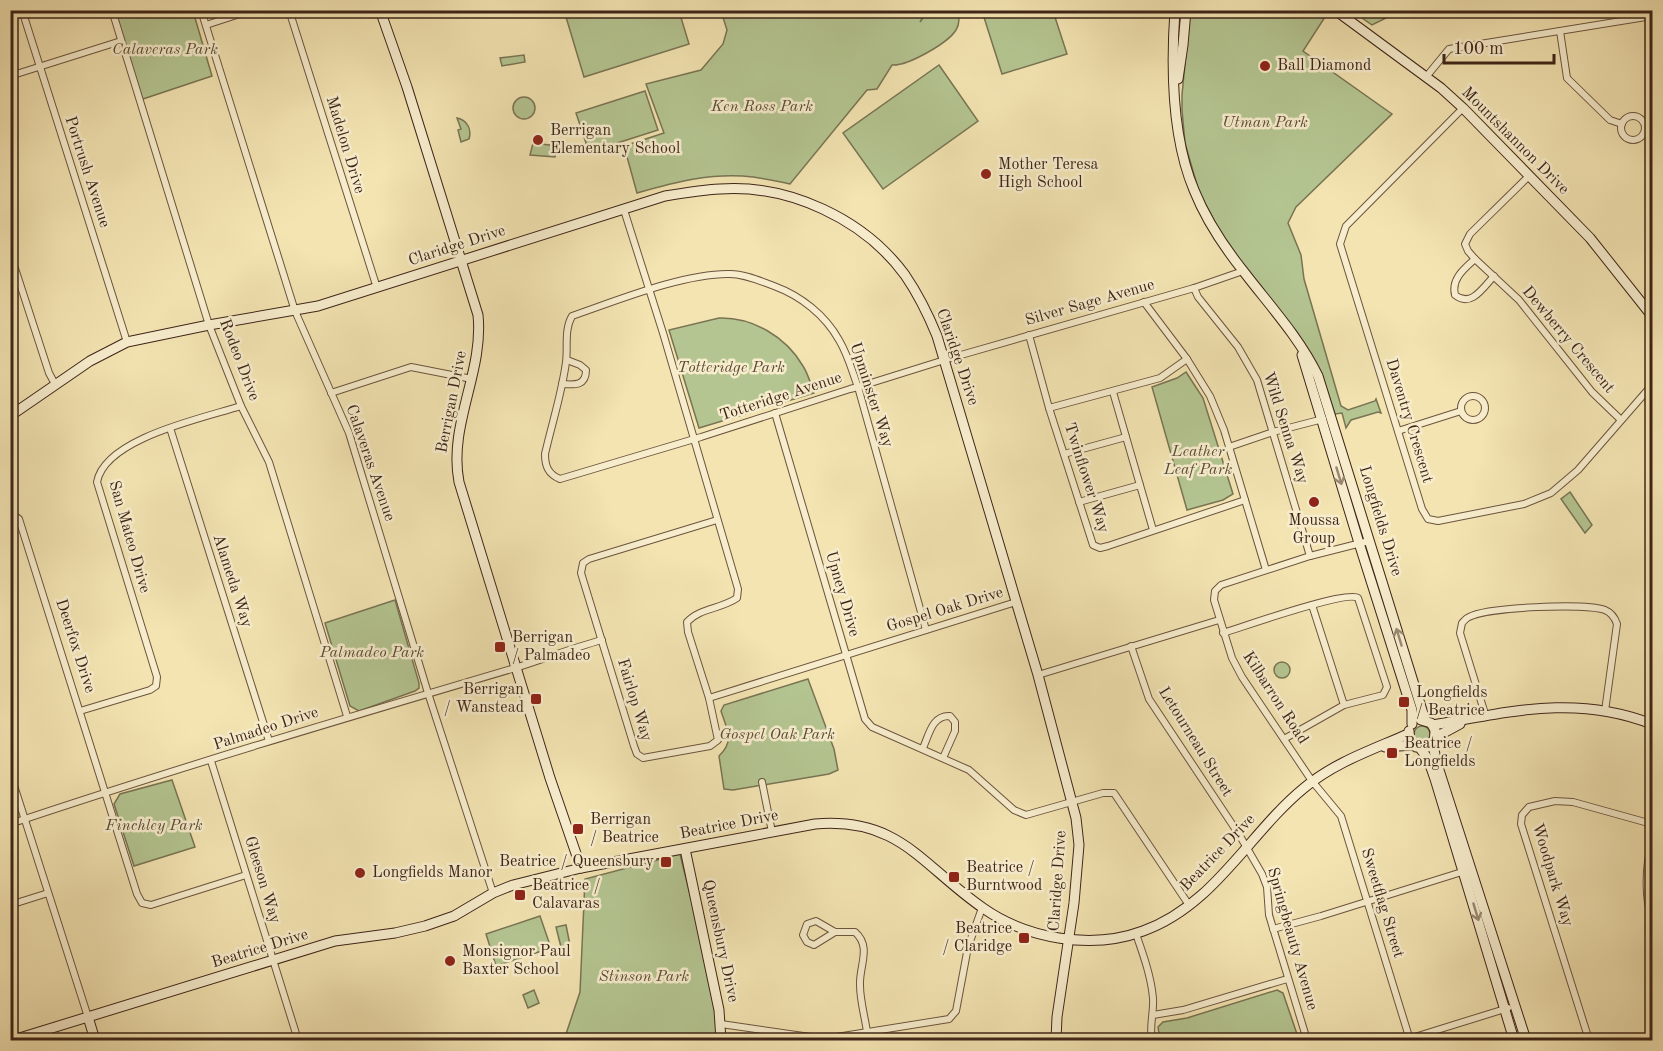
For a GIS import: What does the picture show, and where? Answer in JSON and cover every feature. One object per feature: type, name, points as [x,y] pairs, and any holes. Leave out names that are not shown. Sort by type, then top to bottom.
[{"type":"street","name":"Portrush Avenue","points":[[22,10],[128,342]]},
{"type":"street","name":"Rodeo Drive","points":[[112,10],[209,325],[241,406],[269,462],[347,716]]},
{"type":"street","name":"Calaveras Avenue","points":[[201,10],[295,311],[349,433],[428,693],[493,893]]},
{"type":"street","points":[[206,25],[252,10]]},
{"type":"street","name":"Madelon Drive","points":[[289,10],[377,288]]},
{"type":"street","name":"Berrigan Drive","points":[[380,10],[407,87],[478,315],[480,330],[456,452],[456,469],[461,492],[550,778],[581,868]]},
{"type":"street","name":"Longfields Drive","points":[[1175,10],[1173,55],[1180,141],[1194,190],[1212,227],[1243,271],[1295,336],[1327,418],[1370,541],[1429,723]]},
{"type":"street","name":"Longfields Drive","points":[[1176,93],[1186,10]]},
{"type":"street","name":"Mountshannon Drive","points":[[1335,10],[1442,88],[1463,108],[1590,238],[1653,316]]},
{"type":"street","points":[[1426,77],[1449,49],[1653,16]]},
{"type":"street","points":[[1560,31],[1567,78],[1610,120],[1622,124]]},
{"type":"street","points":[[10,76],[121,41]]},
{"type":"street","name":"Daventry Crescent","points":[[1463,108],[1346,226],[1341,235],[1341,251],[1422,509],[1428,519],[1438,521],[1524,504],[1551,493],[1570,478],[1653,385]]},
{"type":"street","points":[[1634,116],[1641,119],[1645,129],[1642,136],[1630,140],[1622,132],[1622,124],[1626,118],[1634,116]]},
{"type":"street","points":[[1494,276],[1471,299],[1465,300],[1455,295],[1453,287],[1457,277],[1475,259],[1468,251],[1466,238],[1528,176]]},
{"type":"street","name":"Claridge Drive","points":[[10,416],[101,354],[128,342],[318,306],[665,196],[721,189],[783,194],[826,211],[851,225],[885,252],[903,273],[928,316],[945,360],[1038,675],[1072,801],[1079,845],[1070,939],[1057,1017],[1056,1041]]},
{"type":"street","name":"Fairlop Way","points":[[624,210],[650,290],[738,589],[737,597],[730,602],[693,615],[687,622],[687,632],[709,698],[718,740],[710,746],[643,758],[637,754],[634,746],[581,573],[583,563],[589,559],[717,520]]},
{"type":"street","points":[[10,253],[50,376],[55,384]]},
{"type":"street","name":"Dewberry Crescent","points":[[1475,259],[1519,300],[1592,392],[1621,420]]},
{"type":"street","name":"Silver Sage Avenue","points":[[945,360],[1194,288],[1243,271]]},
{"type":"street","name":"Upminster Way","points":[[567,360],[568,323],[572,316],[691,278],[730,274],[747,277],[799,297],[831,328],[845,352],[858,387],[926,630]]},
{"type":"street","name":"Wild Senna Way","points":[[1194,288],[1198,297],[1250,364],[1257,380],[1310,556]]},
{"type":"street","points":[[1144,302],[1187,359],[1210,396],[1229,447],[1266,570],[1370,541]]},
{"type":"street","name":"Twinflower Way","points":[[1029,335],[1049,408],[1093,545],[1100,548],[1107,546],[1245,500]]},
{"type":"street","points":[[1049,408],[1160,378],[1187,359]]},
{"type":"street","points":[[567,360],[580,364],[586,370],[583,382],[578,385],[562,384],[567,360]]},
{"type":"street","name":"Totteridge Avenue","points":[[562,384],[545,454],[545,464],[551,476],[560,480],[945,360]]},
{"type":"street","points":[[331,393],[411,367],[472,379]]},
{"type":"street","points":[[1113,392],[1154,530]]},
{"type":"street","points":[[1469,396],[1480,398],[1485,404],[1481,416],[1474,420],[1466,418],[1461,411],[1461,404],[1469,396]]},
{"type":"street","name":"San Mateo Drive","points":[[80,711],[150,690],[156,686],[157,677],[97,482],[98,473],[128,445],[144,437],[241,406]]},
{"type":"street","points":[[1398,431],[1461,411]]},
{"type":"street","name":"Upney Drive","points":[[775,413],[865,719],[873,727],[969,770],[1014,810],[1026,815],[1072,801]]},
{"type":"street","points":[[1229,447],[1327,418]]},
{"type":"street","name":"Longfields Drive","points":[[1327,418],[1359,543],[1412,710],[1412,724]]},
{"type":"street","name":"Alameda Way","points":[[170,428],[269,741]]},
{"type":"street","points":[[1064,454],[1126,437]]},
{"type":"street","points":[[1079,502],[1140,485]]},
{"type":"street","name":"Deerfox Drive","points":[[10,512],[19,519],[137,894],[142,903],[150,905],[246,875]]},
{"type":"street","name":"Kilbarron Road","points":[[1266,570],[1221,585],[1215,591],[1214,600],[1232,658],[1242,677],[1312,781]]},
{"type":"street","points":[[1223,633],[1312,605],[1352,595],[1359,598],[1387,687],[1383,695],[1344,705],[1284,739]]},
{"type":"street","name":"Gospel Oak Drive","points":[[709,698],[1016,602]]},
{"type":"street","points":[[1312,605],[1344,705]]},
{"type":"street","points":[[1485,714],[1460,633],[1462,623],[1468,617],[1497,610],[1568,606],[1606,610],[1614,617],[1617,624],[1605,711]]},
{"type":"street","points":[[1038,675],[1219,620]]},
{"type":"street","name":"Palmadeo Drive","points":[[10,824],[347,716],[516,668],[602,640]]},
{"type":"street","name":"Letourneau Street","points":[[1131,646],[1149,699],[1246,847]]},
{"type":"street","points":[[1526,1041],[1516,1006],[1428,759],[1408,734],[1412,724],[1565,706],[1605,711],[1653,724]]},
{"type":"street","points":[[923,748],[936,719],[942,715],[950,716],[955,722],[955,731],[944,758]]},
{"type":"street","points":[[1417,746],[1428,747],[1435,739],[1471,718]]},
{"type":"street","points":[[1429,723],[1435,739],[1434,750],[1437,764],[1514,1041]]},
{"type":"street","name":"Beatrice Drive","points":[[13,1041],[335,941],[395,933],[425,926],[454,916],[493,893],[513,885],[581,868],[815,824],[836,823],[887,834],[915,852],[982,908],[1019,927],[1043,935],[1070,939],[1099,940],[1136,934],[1165,921],[1189,904],[1230,867],[1246,847],[1312,781],[1352,758],[1408,734]]},
{"type":"street","name":"Beatrice Drive","points":[[1377,748],[1417,746]]},
{"type":"street","name":"Gleeson Way","points":[[211,761],[298,1041]]},
{"type":"street","points":[[10,773],[95,1041]]},
{"type":"street","name":"Sweetflag Street","points":[[1312,781],[1341,816],[1408,1040]]},
{"type":"street","points":[[762,782],[772,832]]},
{"type":"street","points":[[1072,801],[1103,793],[1114,793],[1189,904]]},
{"type":"street","name":"Woodpark Way","points":[[1589,1041],[1521,824],[1522,814],[1528,807],[1555,801],[1573,802],[1653,824]]},
{"type":"street","points":[[1653,838],[1648,857],[1647,888],[1653,921]]},
{"type":"street","name":"Springbeauty Avenue","points":[[1246,847],[1262,873],[1267,887],[1269,915],[1307,1041]]},
{"type":"street","name":"Queensbury Drive","points":[[686,849],[721,1024],[721,1041]]},
{"type":"street","points":[[1273,929],[1467,870]]},
{"type":"street","points":[[10,904],[48,893]]},
{"type":"street","points":[[721,1024],[824,1039],[949,1019],[955,1014],[968,947],[982,908]]},
{"type":"street","points":[[835,932],[814,945],[807,942],[803,935],[807,924],[816,921],[835,932],[855,932],[863,943],[860,989],[867,1032]]},
{"type":"street","points":[[1136,934],[1150,979],[1154,1002],[1152,1041]]},
{"type":"street","points":[[1153,1015],[1183,1010],[1287,979]]},
{"type":"street","points":[[1408,1040],[1516,1006]]},
{"type":"green space","name":"Calaveras Park","points":[[123,10],[193,11],[212,76],[140,100],[113,14]]},
{"type":"green space","name":"Ken Ross Park","points":[[958,10],[959,20],[957,28],[945,41],[917,58],[892,65],[877,89],[867,90],[790,184],[753,177],[723,176],[680,182],[637,193],[624,146],[664,133],[646,84],[701,70],[723,44],[727,30],[721,11],[926,11],[920,22],[928,11]]},
{"type":"green space","points":[[586,11],[679,11],[689,44],[584,77],[566,17]]},
{"type":"green space","points":[[982,11],[1053,11],[1067,54],[1002,74]]},
{"type":"green space","name":"Utman Park","points":[[1190,11],[1316,11],[1325,17],[1303,51],[1392,114],[1296,207],[1288,223],[1301,255],[1304,279],[1341,406],[1348,410],[1376,399],[1381,413],[1351,420],[1346,428],[1342,413],[1335,414],[1321,373],[1224,239],[1199,192],[1185,143],[1182,110]]},
{"type":"green space","points":[[1352,11],[1400,11],[1372,25]]},
{"type":"green space","points":[[524,55],[525,62],[502,66],[500,58]]},
{"type":"green space","points":[[939,65],[978,121],[883,189],[843,133]]},
{"type":"green space","points":[[645,91],[658,130],[589,152],[576,113]]},
{"type":"green space","points":[[524,97],[532,100],[535,108],[532,116],[524,119],[516,116],[513,108],[516,100]]},
{"type":"green space","points":[[457,118],[466,123],[470,132],[469,139],[461,142],[458,130],[461,129]]},
{"type":"green space","points":[[533,143],[557,146],[555,157],[530,155]]},
{"type":"green space","name":"Totteridge Park","points":[[719,318],[756,325],[778,338],[803,366],[814,393],[699,428],[669,330]]},
{"type":"green space","name":"Leather Leaf Park","points":[[1186,372],[1203,398],[1233,494],[1223,500],[1187,510],[1152,387],[1177,378]]},
{"type":"green space","points":[[1570,492],[1592,525],[1585,533],[1561,499]]},
{"type":"green space","name":"Palmadeo Park","points":[[395,600],[419,688],[359,711],[350,706],[325,623]]},
{"type":"green space","points":[[1282,662],[1290,670],[1282,678],[1274,670]]},
{"type":"green space","name":"Gospel Oak Park","points":[[808,679],[834,749],[838,770],[829,774],[733,790],[724,789],[719,756],[724,751],[728,740],[721,711],[724,705]]},
{"type":"green space","points":[[1422,726],[1430,734],[1422,742],[1414,734]]},
{"type":"green space","name":"Finchley Park","points":[[172,780],[195,847],[134,866],[114,804],[120,794]]},
{"type":"green space","name":"Stinson Park","points":[[680,854],[708,971],[717,1040],[564,1040],[580,992],[585,879]]},
{"type":"green space","points":[[540,916],[551,948],[496,966],[486,934]]},
{"type":"green space","points":[[566,925],[570,945],[561,947],[556,927]]},
{"type":"green space","points":[[534,990],[539,1003],[528,1008],[523,995]]},
{"type":"green space","points":[[1277,990],[1283,993],[1299,1040],[1160,1040],[1158,1027],[1163,1022],[1187,1018]]},
{"type":"place","name":"Ball Diamond","points":[[1265,66]]},
{"type":"place","name":"Berrigan Elementary School","points":[[538,140]]},
{"type":"place","name":"Mother Teresa High School","points":[[986,174]]},
{"type":"place","name":"Moussa Group","points":[[1314,502]]},
{"type":"place","name":"Berrigan / Palmadeo","points":[[500,647]]},
{"type":"place","name":"Berrigan / Wanstead","points":[[536,699]]},
{"type":"place","name":"Longfields / Beatrice","points":[[1404,702]]},
{"type":"place","name":"Beatrice / Longfields","points":[[1392,753]]},
{"type":"place","name":"Berrigan / Beatrice","points":[[578,829]]},
{"type":"place","name":"Beatrice / Queensbury","points":[[666,862]]},
{"type":"place","name":"Longfields Manor","points":[[360,873]]},
{"type":"place","name":"Beatrice / Burntwood","points":[[954,877]]},
{"type":"place","name":"Beatrice / Calavaras","points":[[520,895]]},
{"type":"place","name":"Beatrice / Claridge","points":[[1024,938]]},
{"type":"place","name":"Monsignor Paul Baxter School","points":[[450,961]]}]
